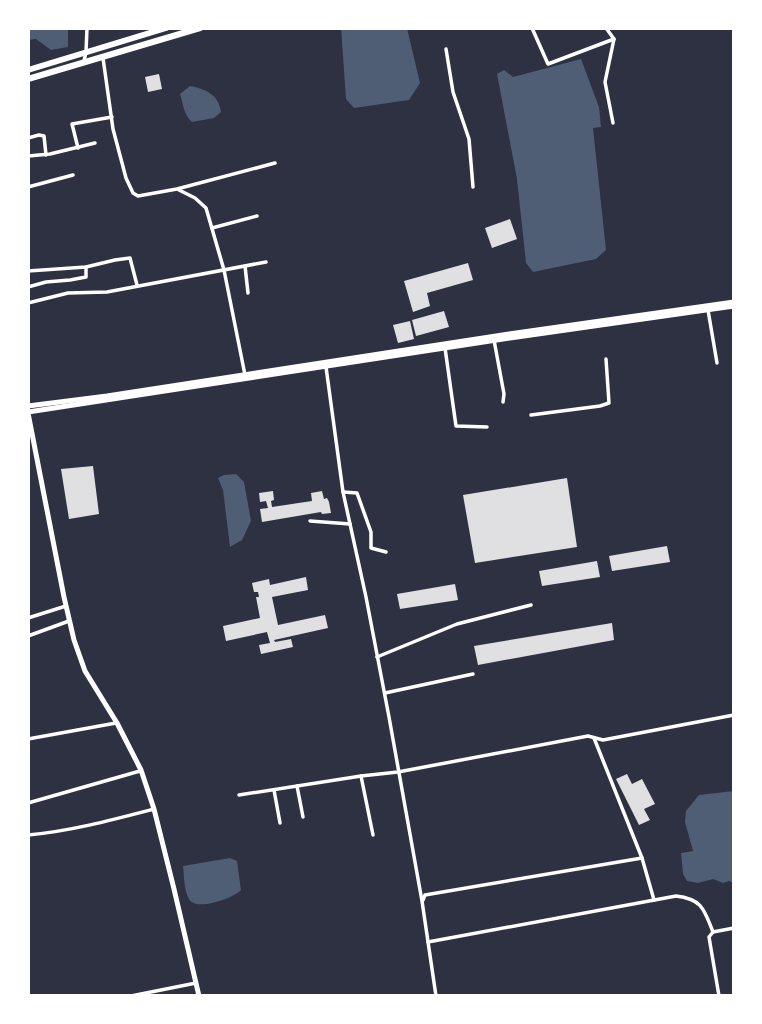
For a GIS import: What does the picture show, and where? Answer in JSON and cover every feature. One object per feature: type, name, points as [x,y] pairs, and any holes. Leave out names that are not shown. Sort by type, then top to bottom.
[{"type":"highway","points":[[28,69],[166,28]]},
{"type":"highway","points":[[28,79],[200,28]]},
{"type":"main road","points":[[28,406],[509,334],[734,304]]},
{"type":"main road","points":[[199,996],[154,809],[141,770],[117,723],[85,671],[74,640],[28,412],[734,304]]},
{"type":"street","points":[[83,63],[87,28]]},
{"type":"street","points":[[532,28],[548,64],[614,39]]},
{"type":"street","points":[[606,28],[614,39],[605,82],[613,123]]},
{"type":"street","points":[[446,49],[453,92],[469,139],[473,187]]},
{"type":"street","points":[[103,57],[113,129],[126,178],[133,193],[138,196],[177,189],[275,163]]},
{"type":"street","points":[[78,148],[72,124],[112,117]]},
{"type":"street","points":[[28,138],[44,136],[46,155]]},
{"type":"street","points":[[28,156],[46,155],[95,143]]},
{"type":"street","points":[[28,187],[73,175]]},
{"type":"street","points":[[177,189],[195,198],[206,208],[224,270],[245,375]]},
{"type":"street","points":[[212,228],[257,216]]},
{"type":"street","points":[[28,271],[86,267],[130,258],[137,286]]},
{"type":"street","points":[[28,303],[68,293],[107,292],[266,262]]},
{"type":"street","points":[[245,266],[248,293]]},
{"type":"street","points":[[28,287],[86,276],[86,267]]},
{"type":"street","points":[[708,309],[717,363]]},
{"type":"street","points":[[494,340],[504,394],[502,402]]},
{"type":"street","points":[[445,348],[456,426],[487,427]]},
{"type":"street","points":[[531,415],[609,403],[606,359]]},
{"type":"street","points":[[326,367],[343,492],[384,693],[422,901],[436,996]]},
{"type":"street","points":[[343,492],[357,493],[371,532],[371,548],[386,552]]},
{"type":"street","points":[[310,521],[350,524]]},
{"type":"street","points":[[377,657],[457,624],[531,605]]},
{"type":"street","points":[[28,618],[66,606]]},
{"type":"street","points":[[28,636],[70,620]]},
{"type":"street","points":[[384,693],[473,674]]},
{"type":"street","points":[[239,795],[398,772],[588,736],[603,740],[734,715]]},
{"type":"street","points":[[28,738],[117,723]]},
{"type":"street","points":[[594,738],[642,858],[653,900]]},
{"type":"street","points":[[28,803],[141,770]]},
{"type":"street","points":[[360,776],[373,835]]},
{"type":"street","points":[[297,786],[303,817]]},
{"type":"street","points":[[274,790],[280,823]]},
{"type":"street","points":[[28,835],[100,823],[154,809]]},
{"type":"street","points":[[422,901],[425,895],[642,858]]},
{"type":"street","points":[[427,942],[676,895],[697,901],[703,908],[713,933]]},
{"type":"street","points":[[719,996],[709,937],[713,933],[734,928]]},
{"type":"street","points":[[131,996],[196,983]]},
{"type":"water","points":[[28,28],[68,28],[68,47],[51,50],[36,39],[28,40]]},
{"type":"water","points":[[341,28],[407,28],[420,83],[409,100],[354,108],[346,99]]},
{"type":"water","points":[[581,59],[599,107],[601,127],[593,128],[606,250],[596,259],[533,272],[526,263],[517,179],[497,74],[504,70],[513,77]]},
{"type":"water","points":[[190,86],[215,97],[221,112],[214,118],[192,122],[185,113],[180,94]]},
{"type":"water","points":[[236,474],[244,482],[251,521],[242,540],[230,547],[223,490],[218,478]]},
{"type":"water","points":[[734,791],[734,883],[713,879],[698,883],[687,881],[683,874],[681,853],[693,851],[685,822],[686,811],[699,795]]},
{"type":"water","points":[[230,858],[237,861],[241,890],[231,897],[215,902],[193,903],[186,891],[183,866]]},
{"type":"building","points":[[159,74],[162,89],[148,92],[145,77]]},
{"type":"building","points":[[510,219],[517,239],[492,248],[485,228]]},
{"type":"building","points":[[468,263],[473,280],[427,293],[430,306],[413,312],[404,281]]},
{"type":"building","points":[[444,311],[449,327],[416,336],[412,320]]},
{"type":"building","points":[[410,321],[414,339],[398,343],[393,325]]},
{"type":"building","points":[[93,466],[99,514],[69,519],[61,469]]},
{"type":"building","points":[[567,478],[577,547],[475,563],[463,495]]},
{"type":"building","points":[[273,491],[272,507],[312,501],[311,493],[322,491],[324,499],[327,498],[329,502],[331,513],[321,512],[262,522],[260,509],[268,508],[266,501],[260,502],[259,493]]},
{"type":"building","points":[[667,546],[670,562],[612,571],[609,556]]},
{"type":"building","points":[[597,561],[600,577],[542,586],[539,571]]},
{"type":"building","points":[[306,577],[308,590],[272,597],[278,625],[325,615],[328,628],[274,640],[291,639],[293,647],[261,654],[259,645],[270,643],[267,632],[226,641],[223,626],[260,618],[256,597],[259,597],[258,592],[254,592],[252,583],[269,579],[270,585]]},
{"type":"building","points":[[455,584],[458,600],[400,609],[397,594]]},
{"type":"building","points":[[612,623],[614,640],[478,665],[474,646]]},
{"type":"building","points":[[627,774],[632,784],[642,779],[655,804],[644,809],[650,820],[639,825],[616,779]]}]
